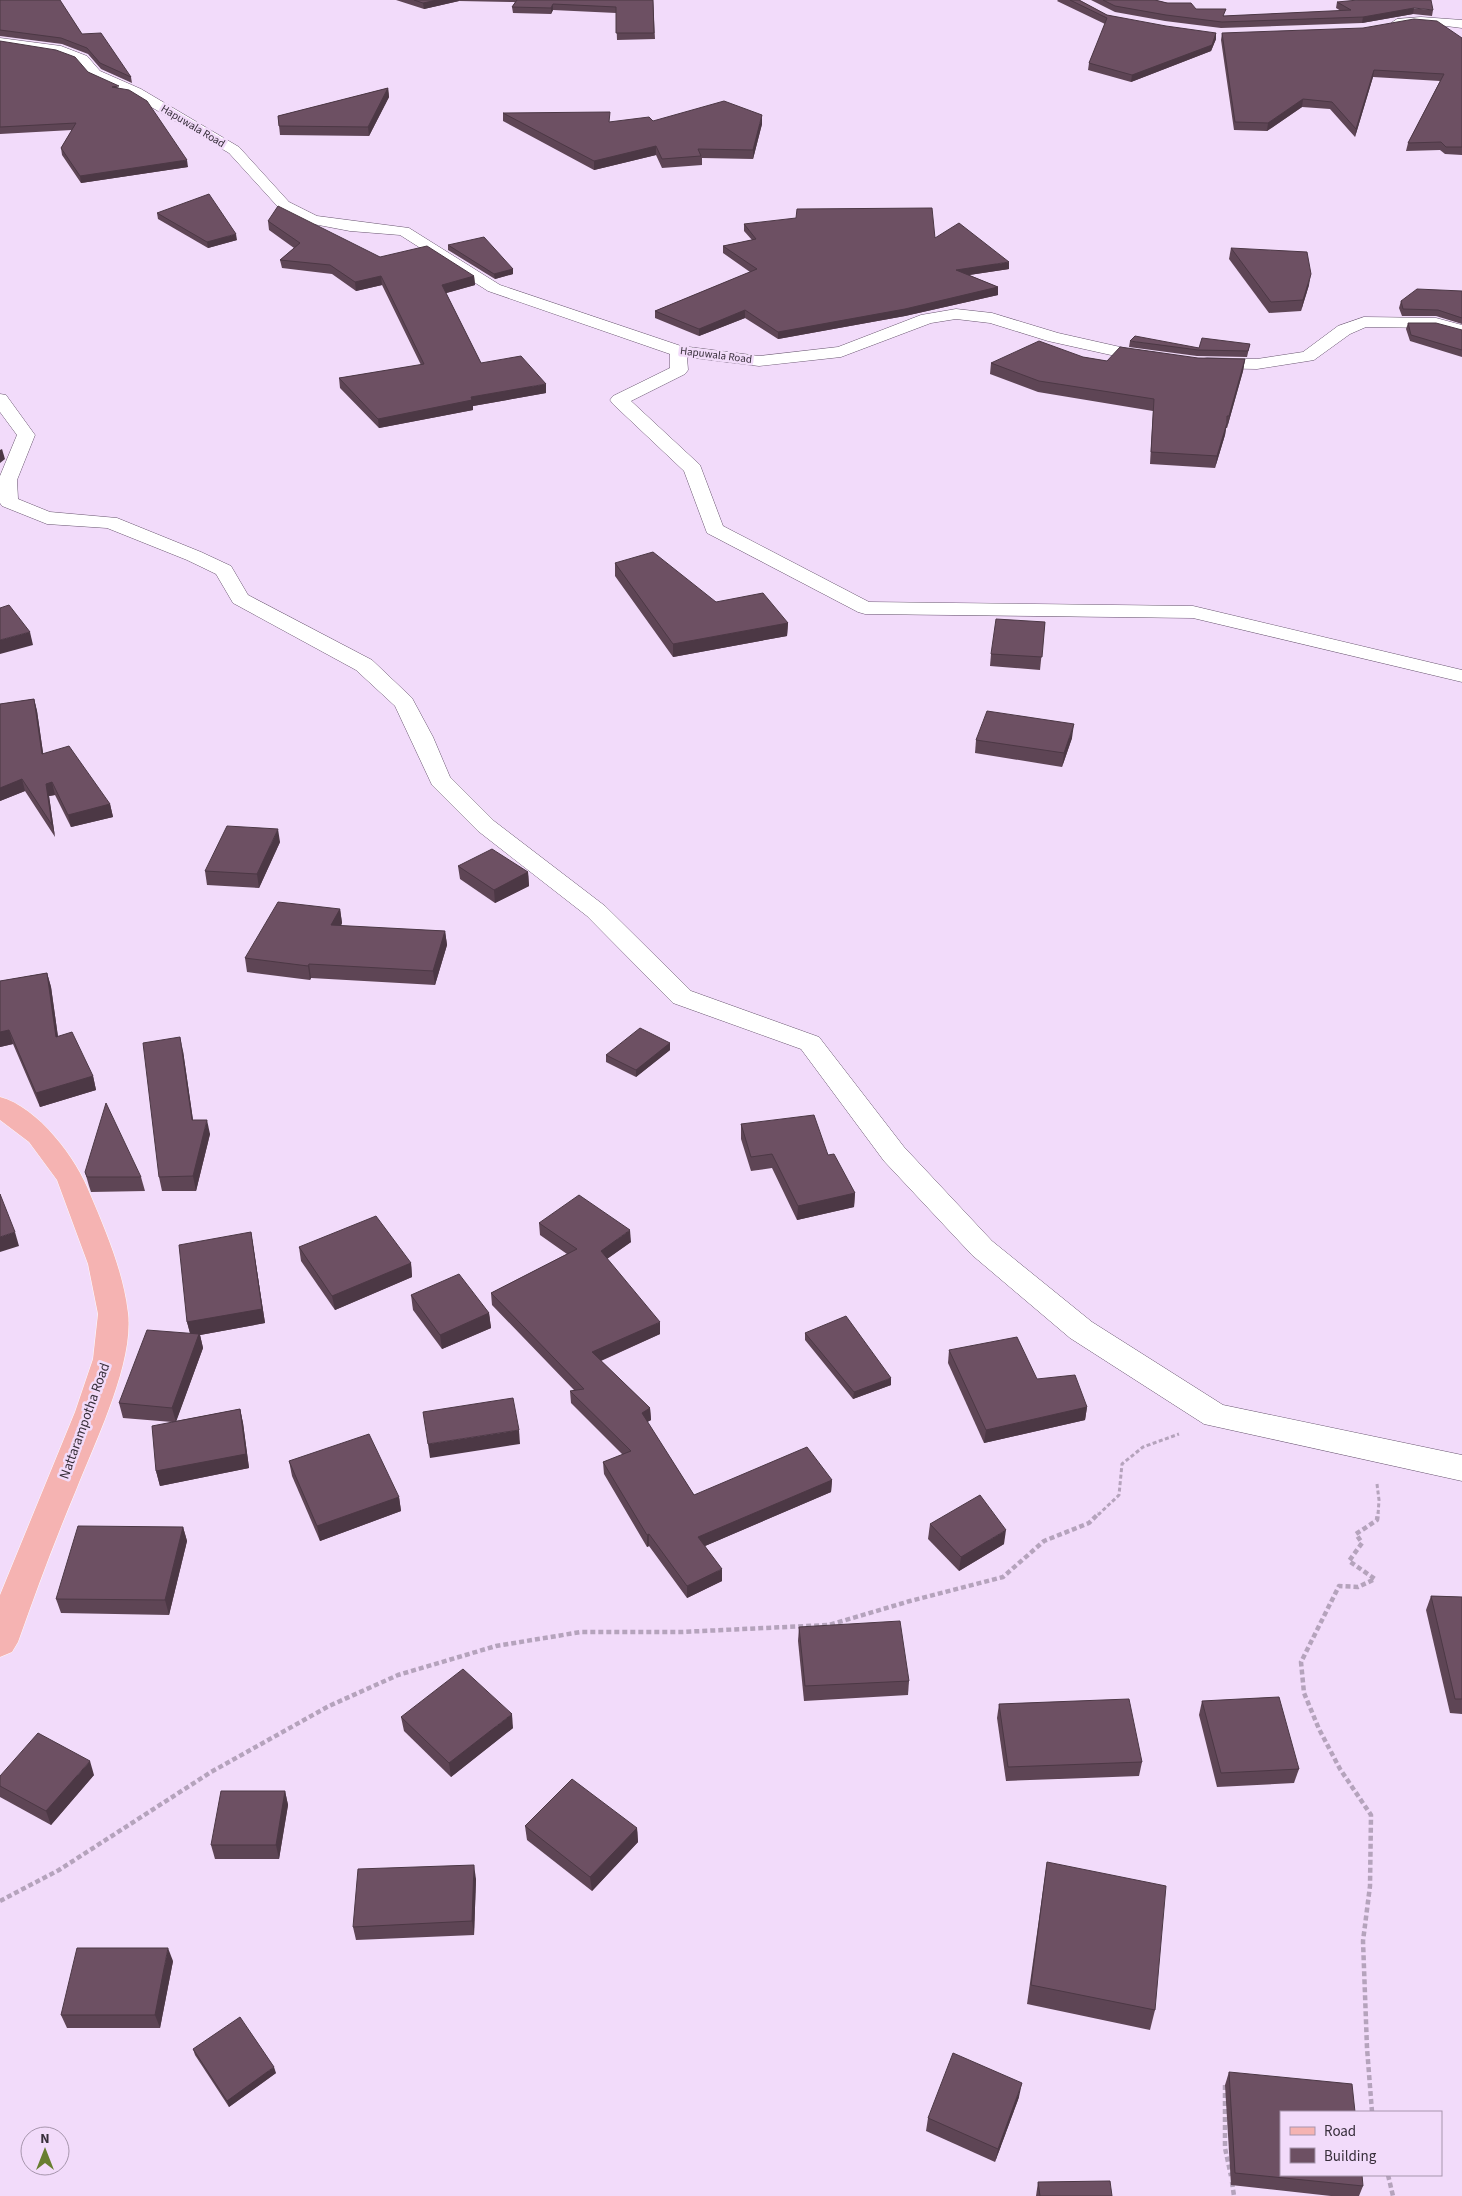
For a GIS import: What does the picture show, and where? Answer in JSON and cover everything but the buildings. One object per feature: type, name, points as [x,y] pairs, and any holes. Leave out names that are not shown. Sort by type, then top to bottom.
[{"type":"main road","name":"Nattarampotha Road","points":[[0,1106],[39,1135],[70,1178],[103,1264],[113,1314],[109,1359],[94,1403],[24,1576],[0,1642]]},
{"type":"street","points":[[1387,24],[1413,20],[1443,20],[1462,24]]},
{"type":"street","name":"Hapuwala Road","points":[[0,42],[61,50],[82,59],[95,74],[136,92],[234,150],[284,205],[313,220],[350,226],[404,231],[494,288],[678,351],[759,361],[841,352],[927,319],[956,314],[992,318],[1054,337],[1129,354],[1168,359]]},
{"type":"street","points":[[1188,362],[1257,364],[1308,356],[1344,330],[1364,322],[1436,323],[1462,330]]},
{"type":"street","points":[[678,351],[678,370],[619,400],[693,469],[714,529],[864,608],[1193,612],[1462,676]]},
{"type":"street","points":[[0,399],[26,435],[8,480],[9,502],[47,518],[110,522],[194,556],[224,570],[240,599],[364,665],[404,703],[422,737],[440,780],[486,826],[596,912],[682,997],[810,1043],[894,1154],[982,1248],[1082,1330],[1215,1415],[1462,1468]]},
{"type":"path","points":[[0,1901],[59,1870],[211,1772],[330,1706],[398,1675],[496,1646],[581,1632],[682,1632],[829,1625],[910,1601],[1003,1577],[1044,1541],[1089,1523],[1119,1495],[1122,1464],[1143,1446],[1180,1434],[1215,1415]]},
{"type":"path","points":[[1372,2111],[1367,2048],[1363,1941],[1370,1886],[1371,1815],[1340,1769],[1319,1729],[1304,1693],[1301,1662],[1339,1586],[1358,1587],[1375,1578],[1350,1561],[1362,1543],[1356,1534],[1377,1520],[1379,1500],[1374,1450]]},
{"type":"path","points":[[1225,2085],[1226,2148],[1234,2196]]},
{"type":"path","points":[[1388,2176],[1393,2196]]}]
